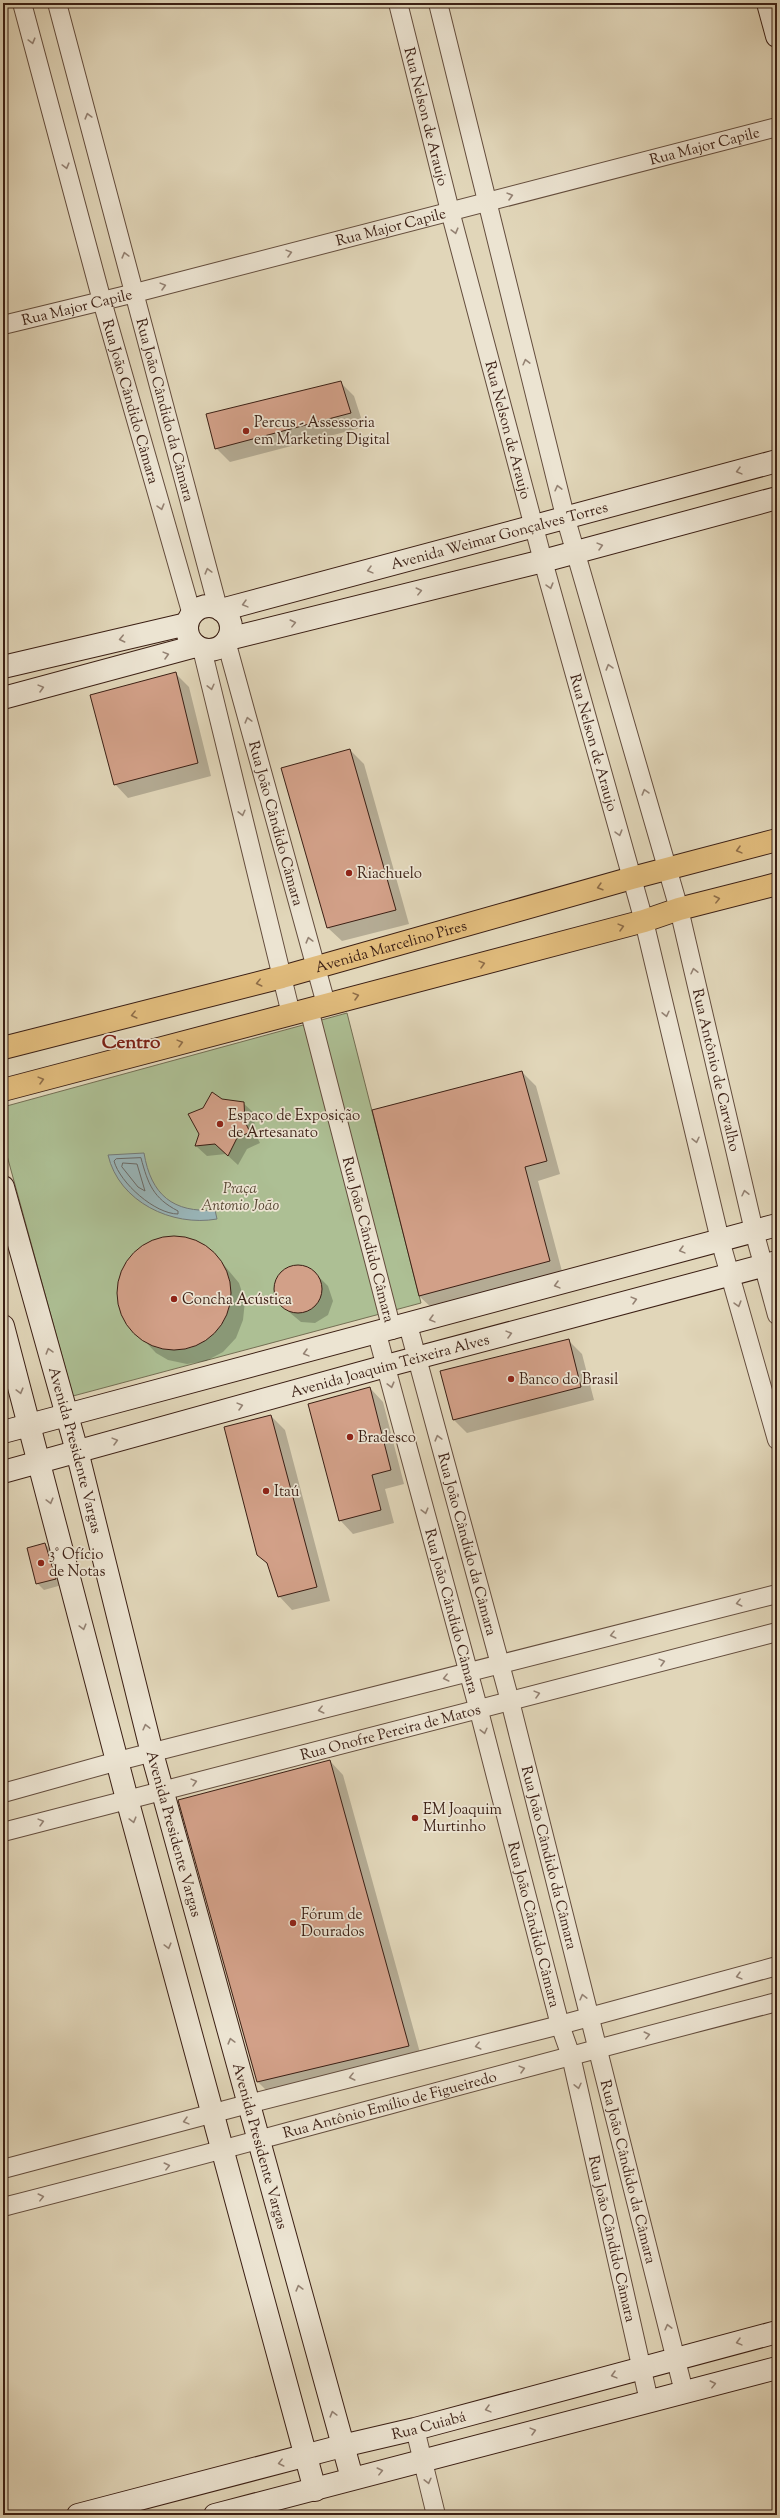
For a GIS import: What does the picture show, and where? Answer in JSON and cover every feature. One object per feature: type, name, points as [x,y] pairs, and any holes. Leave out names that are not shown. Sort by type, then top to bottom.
[{"type":"main road","name":"Avenida Marcelino Pires","points":[[3,1048],[282,977],[632,878],[777,840]]},
{"type":"main road","points":[[3,1090],[644,921],[679,909],[777,884]]},
{"type":"street","name":"Rua João Cândido Câmara","points":[[22,3],[189,619]]},
{"type":"street","name":"Rua João Cândido da Câmara","points":[[57,3],[220,609]]},
{"type":"street","name":"Rua Nelson de Araujo","points":[[398,3],[450,211],[543,561],[644,921]]},
{"type":"street","points":[[438,3],[486,202],[565,516],[668,869]]},
{"type":"street","points":[[768,3],[777,36]]},
{"type":"street","name":"Rua Major Capile","points":[[3,325],[135,293],[777,127]]},
{"type":"street","name":"Avenida Weimar Gonçalves Torres","points":[[220,609],[565,516],[777,461]]},
{"type":"street","points":[[3,698],[199,648],[215,649],[227,640],[543,561],[777,498]]},
{"type":"street","points":[[3,667],[189,619],[204,607],[220,609],[229,620],[231,626],[227,640]]},
{"type":"street","points":[[189,619],[188,637],[199,648]]},
{"type":"street","name":"Rua João Cândido Câmara","points":[[227,640],[316,967],[309,1009],[393,1330],[386,1366],[479,1711],[560,2025],[570,2056],[649,2401]]},
{"type":"street","name":"Rua João Cândido Câmara","points":[[199,648],[282,977],[309,1009]]},
{"type":"street","name":"Rua Antônio de Carvalho","points":[[668,869],[679,909],[754,1231],[770,1263],[777,1315]]},
{"type":"street","points":[[644,921],[720,1240],[777,1440]]},
{"type":"street","name":"Avenida Presidente Vargas","points":[[3,1187],[77,1451],[152,1753],[352,2478]]},
{"type":"street","points":[[3,1432],[393,1330],[720,1240],[777,1226]]},
{"type":"street","name":"Avenida Joaquim Teixeira Alves","points":[[3,1472],[386,1366],[417,1359],[770,1263]]},
{"type":"street","points":[[3,1326],[127,1799],[214,2113],[315,2490]]},
{"type":"street","name":"Rua João Cândido da Câmara","points":[[393,1330],[417,1359],[510,1701],[588,2016],[598,2048],[684,2392]]},
{"type":"street","points":[[3,1793],[118,1761],[777,1594]]},
{"type":"street","name":"Rua Onofre Pereira de Matos","points":[[3,1832],[127,1799],[479,1711],[510,1701],[777,1632]]},
{"type":"street","points":[[3,2169],[248,2104],[560,2025],[588,2016],[777,1966]]},
{"type":"street","name":"Rua Antônio Emílio de Figueiredo","points":[[3,2207],[224,2151],[598,2048],[777,2002]]},
{"type":"street","name":"Rua Cuiabá","points":[[78,2515],[306,2457],[342,2446],[415,2429],[675,2358],[777,2332]]},
{"type":"street","points":[[215,2515],[777,2368]]},
{"type":"street","points":[[415,2429],[436,2515]]},
{"type":"green space","name":"Praça Antonio João","points":[[347,1013],[421,1303],[73,1396],[3,1141],[3,1107]]},
{"type":"water","points":[[144,1153],[147,1168],[152,1180],[158,1190],[166,1198],[187,1208],[215,1210],[217,1219],[183,1219],[166,1215],[150,1208],[135,1198],[123,1186],[114,1172],[108,1155]]},
{"type":"building","name":"Percus - Assessoria em Marketing Digital","points":[[341,381],[351,413],[215,449],[206,414]]},
{"type":"building","points":[[176,672],[198,763],[114,785],[90,695]]},
{"type":"building","points":[[350,749],[396,910],[327,928],[281,768]]},
{"type":"building","points":[[522,1071],[547,1161],[525,1167],[550,1261],[419,1296],[372,1110]]},
{"type":"building","name":"Espaço de Exposição de Artesanato","points":[[212,1092],[222,1099],[244,1102],[245,1122],[250,1132],[237,1138],[228,1156],[215,1144],[195,1146],[199,1134],[188,1114],[203,1108]]},
{"type":"building","name":"Concha Acústica","points":[[174,1236],[185,1237],[196,1241],[206,1246],[214,1253],[221,1261],[226,1271],[230,1282],[230,1304],[226,1315],[221,1325],[214,1333],[206,1340],[196,1345],[185,1349],[174,1350],[163,1349],[152,1345],[142,1340],[134,1333],[127,1325],[122,1315],[118,1304],[117,1293],[118,1282],[122,1271],[127,1261],[134,1253],[142,1246],[152,1241],[163,1237]]},
{"type":"building","points":[[293,1265],[303,1265],[315,1272],[322,1284],[322,1294],[315,1306],[303,1313],[293,1313],[285,1309],[278,1302],[274,1294],[274,1284],[278,1276],[285,1269]]},
{"type":"building","name":"Banco do Brasil","points":[[569,1339],[581,1387],[453,1420],[440,1371]]},
{"type":"building","name":"Bradesco","points":[[370,1387],[391,1470],[372,1475],[381,1510],[339,1521],[308,1404]]},
{"type":"building","name":"Itaú","points":[[271,1415],[317,1587],[278,1597],[267,1563],[257,1555],[224,1427]]},
{"type":"building","name":"3° Ofício de Notas","points":[[45,1543],[56,1579],[36,1584],[27,1548]]},
{"type":"building","name":"Fórum de Dourados","points":[[330,1760],[409,2046],[257,2082],[178,1800]]},
{"type":"place","name":"Percus - Assessoria em Marketing Digital","points":[[246,431]]},
{"type":"place","name":"Riachuelo","points":[[349,873]]},
{"type":"place","name":"Espaço de Exposição de Artesanato","points":[[220,1124]]},
{"type":"place","name":"Concha Acústica","points":[[174,1299]]},
{"type":"place","name":"Banco do Brasil","points":[[511,1379]]},
{"type":"place","name":"Bradesco","points":[[350,1437]]},
{"type":"place","name":"Itaú","points":[[266,1491]]},
{"type":"place","name":"3° Ofício de Notas","points":[[41,1563]]},
{"type":"place","name":"EM Joaquim Murtinho","points":[[415,1818]]},
{"type":"place","name":"Fórum de Dourados","points":[[293,1923]]},
{"type":"district","name":"Centro","points":[[131,1041]]}]
